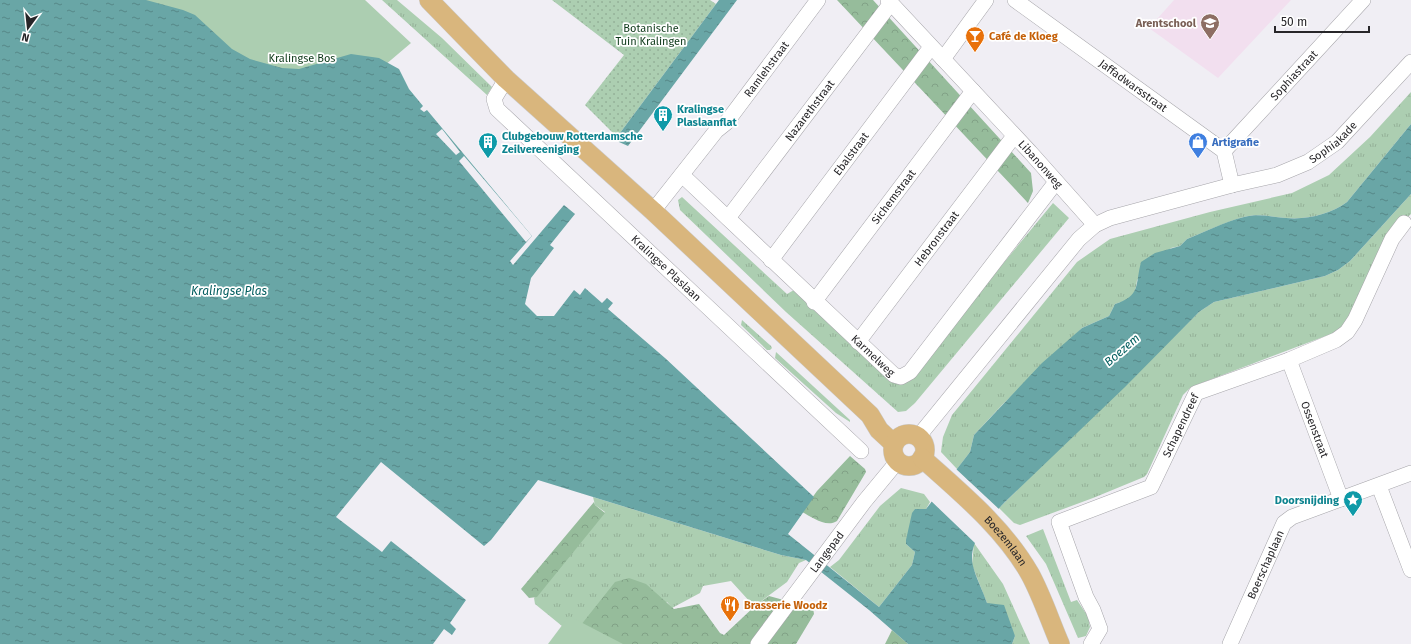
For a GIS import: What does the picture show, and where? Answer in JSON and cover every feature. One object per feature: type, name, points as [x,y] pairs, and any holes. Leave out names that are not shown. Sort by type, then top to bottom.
[{"type":"main road","points":[[428,0],[506,79],[656,207],[870,415],[879,430],[908,451]]},
{"type":"main road","name":"Boezemlaan","points":[[908,451],[990,528],[1010,544],[1031,575],[1060,644]]},
{"type":"main road","name":"Boezemlaan","points":[[990,528],[1023,579],[1051,644]]},
{"type":"street","name":"Ramlehstraat","points":[[656,207],[716,131],[726,123],[818,0]]},
{"type":"street","points":[[943,59],[986,0]]},
{"type":"street","name":"Jaffadwarsstraat","points":[[1015,0],[1224,151]]},
{"type":"street","name":"Sophiastraat","points":[[1224,151],[1363,0]]},
{"type":"street","name":"Libanonweg","points":[[890,2],[1095,225]]},
{"type":"street","name":"Nazarethstraat","points":[[728,218],[890,2]]},
{"type":"street","name":"Ebalstraat","points":[[771,260],[931,47]]},
{"type":"street","name":"Sophiakade","points":[[1232,185],[1277,175],[1308,162],[1336,142],[1411,62]]},
{"type":"street","name":"Kralingse Plaslaan","points":[[506,79],[494,99],[497,109],[861,451]]},
{"type":"street","name":"Sichemstraat","points":[[814,302],[973,91]]},
{"type":"street","name":"Hebronstraat","points":[[858,342],[1014,136]]},
{"type":"street","points":[[908,451],[1079,239],[1095,225],[1110,218],[1232,185],[1224,151]]},
{"type":"street","name":"Karmelweg","points":[[682,175],[814,302],[894,375],[901,377],[907,374],[1056,182]]},
{"type":"street","name":"Schapendreef","points":[[1091,644],[1100,629],[1093,610],[1086,597],[1059,522],[1151,487],[1196,393],[1289,360],[1336,340],[1347,332],[1355,320],[1392,239],[1404,223]]},
{"type":"street","name":"Ossenstraat","points":[[1289,360],[1340,499]]},
{"type":"street","name":"Langepad","points":[[758,644],[869,495],[908,451]]},
{"type":"street","name":"Boerschaplaan","points":[[1230,644],[1284,523],[1292,517],[1411,473]]},
{"type":"street","points":[[1379,486],[1411,570]]},
{"type":"shaded area","name":"Arentschool","points":[[1174,0],[1291,0],[1218,78],[1149,28]]},
{"type":"green space","name":"Kralingse Bos","points":[[32,0],[365,0],[411,43],[312,127]]},
{"type":"green space","points":[[382,0],[397,0],[442,38],[492,87],[487,95]]},
{"type":"green space","name":"Botanische Tuin Kralingen","points":[[552,0],[710,0],[716,4],[617,137],[585,105],[624,55]]},
{"type":"green space","points":[[837,0],[873,0],[1031,173],[1033,191],[1028,203]]},
{"type":"green space","points":[[1411,92],[1411,124],[1347,202],[1334,210],[1310,217],[1286,218],[1260,215],[1244,217],[1222,224],[1187,239],[1180,246],[1171,248],[1137,280],[1135,291],[1131,297],[1125,301],[1115,304],[1109,316],[1082,328],[1002,405],[974,435],[970,452],[957,469],[941,452],[943,437],[952,415],[1077,262],[1110,239],[1210,212],[1292,193],[1329,175],[1370,137]]},
{"type":"green space","points":[[1411,194],[1411,214],[1392,231],[1350,318],[1339,331],[1191,387],[1183,395],[1147,474],[1144,477],[1020,525],[1014,523],[999,508],[1199,312],[1214,302],[1325,276],[1338,270],[1350,261]]},
{"type":"green space","points":[[682,197],[787,294],[794,290],[896,382],[973,300],[1053,203],[1069,218],[915,403],[906,411],[898,412],[786,312],[680,210],[678,200]]},
{"type":"green space","points":[[742,320],[771,346],[772,348],[770,350],[767,350],[741,325]]},
{"type":"green space","points":[[776,352],[850,420],[850,422],[836,413],[775,358]]},
{"type":"green space","points":[[850,456],[865,469],[866,472],[837,521],[833,523],[824,523],[802,512],[817,491]]},
{"type":"green space","points":[[901,488],[924,494],[930,502],[926,509],[915,509],[906,544],[915,552],[912,565],[879,607],[830,567],[839,560],[880,506]]},
{"type":"green space","points":[[593,497],[781,555],[806,560],[799,563],[787,582],[756,605],[751,603],[731,581],[703,586],[700,593],[672,608],[667,602],[573,635],[535,604],[534,598],[605,512],[595,505]]},
{"type":"green space","points":[[594,502],[595,505],[605,513],[537,597],[529,598],[521,589]]},
{"type":"green space","points":[[1043,529],[1071,602],[1077,600],[1085,612],[1088,611],[1091,621],[1089,623],[1090,627],[1086,636],[1078,638],[1046,564],[1026,536]]},
{"type":"green space","points":[[974,543],[1003,584],[1030,644],[1012,644],[1015,636],[987,603],[972,565]]},
{"type":"green space","points":[[629,578],[646,584],[674,609],[699,604],[720,633],[724,635],[756,605],[769,596],[813,608],[814,614],[796,644],[572,644],[573,635],[615,582]]},
{"type":"green space","points":[[569,616],[623,644],[548,644]]},
{"type":"green space","points":[[892,630],[908,644],[885,644]]},
{"type":"water","name":"Kralingse Plas","points":[[0,0],[146,0],[183,10],[195,15],[232,49],[250,59],[282,68],[299,69],[351,54],[379,58],[399,69],[409,89],[423,106],[420,109],[424,112],[427,110],[532,236],[510,261],[513,265],[564,205],[575,214],[550,245],[554,248],[531,278],[525,304],[537,316],[554,316],[574,290],[580,295],[585,288],[602,303],[607,298],[613,303],[608,309],[665,358],[814,497],[788,534],[879,607],[912,565],[915,552],[906,544],[906,540],[912,513],[915,509],[926,509],[970,452],[974,435],[1042,363],[1082,328],[1109,316],[1115,304],[1123,301],[1133,293],[1136,289],[1141,262],[1155,253],[1180,246],[1187,239],[1222,224],[1244,217],[1260,215],[1302,218],[1334,210],[1347,202],[1411,124],[1411,194],[1350,261],[1338,270],[1325,276],[1214,302],[1199,312],[1125,387],[993,515],[981,531],[973,548],[973,566],[987,603],[1004,605],[1015,636],[1012,644],[908,644],[869,610],[806,560],[781,555],[538,480],[491,540],[484,546],[381,462],[336,517],[382,552],[391,541],[466,600],[450,623],[456,629],[452,635],[444,629],[433,644],[0,644]]},
{"type":"water","points":[[719,0],[737,0],[628,146],[619,142],[617,137]]},
{"type":"pier","points":[[442,129],[460,152],[456,155],[436,134]]},
{"type":"pier","points":[[464,156],[532,236],[526,242],[459,161]]},
{"type":"pier","points":[[955,468],[1000,510],[976,544],[929,499]]},
{"type":"place","name":"Arentschool","points":[[1210,40]]},
{"type":"place","name":"Café de Kloeg","points":[[975,53]]},
{"type":"place","name":"Kralingse Plaslaanflat","points":[[663,132]]},
{"type":"place","name":"Clubgebouw Rotterdamsche Zeilvereeniging","points":[[488,159]]},
{"type":"place","name":"Artigrafie","points":[[1198,159]]},
{"type":"place","name":"Doorsnijding","points":[[1353,517]]},
{"type":"place","name":"Brasserie Woodz","points":[[730,622]]},
{"type":"water label","name":"Boezem","points":[[1122,350]]}]
